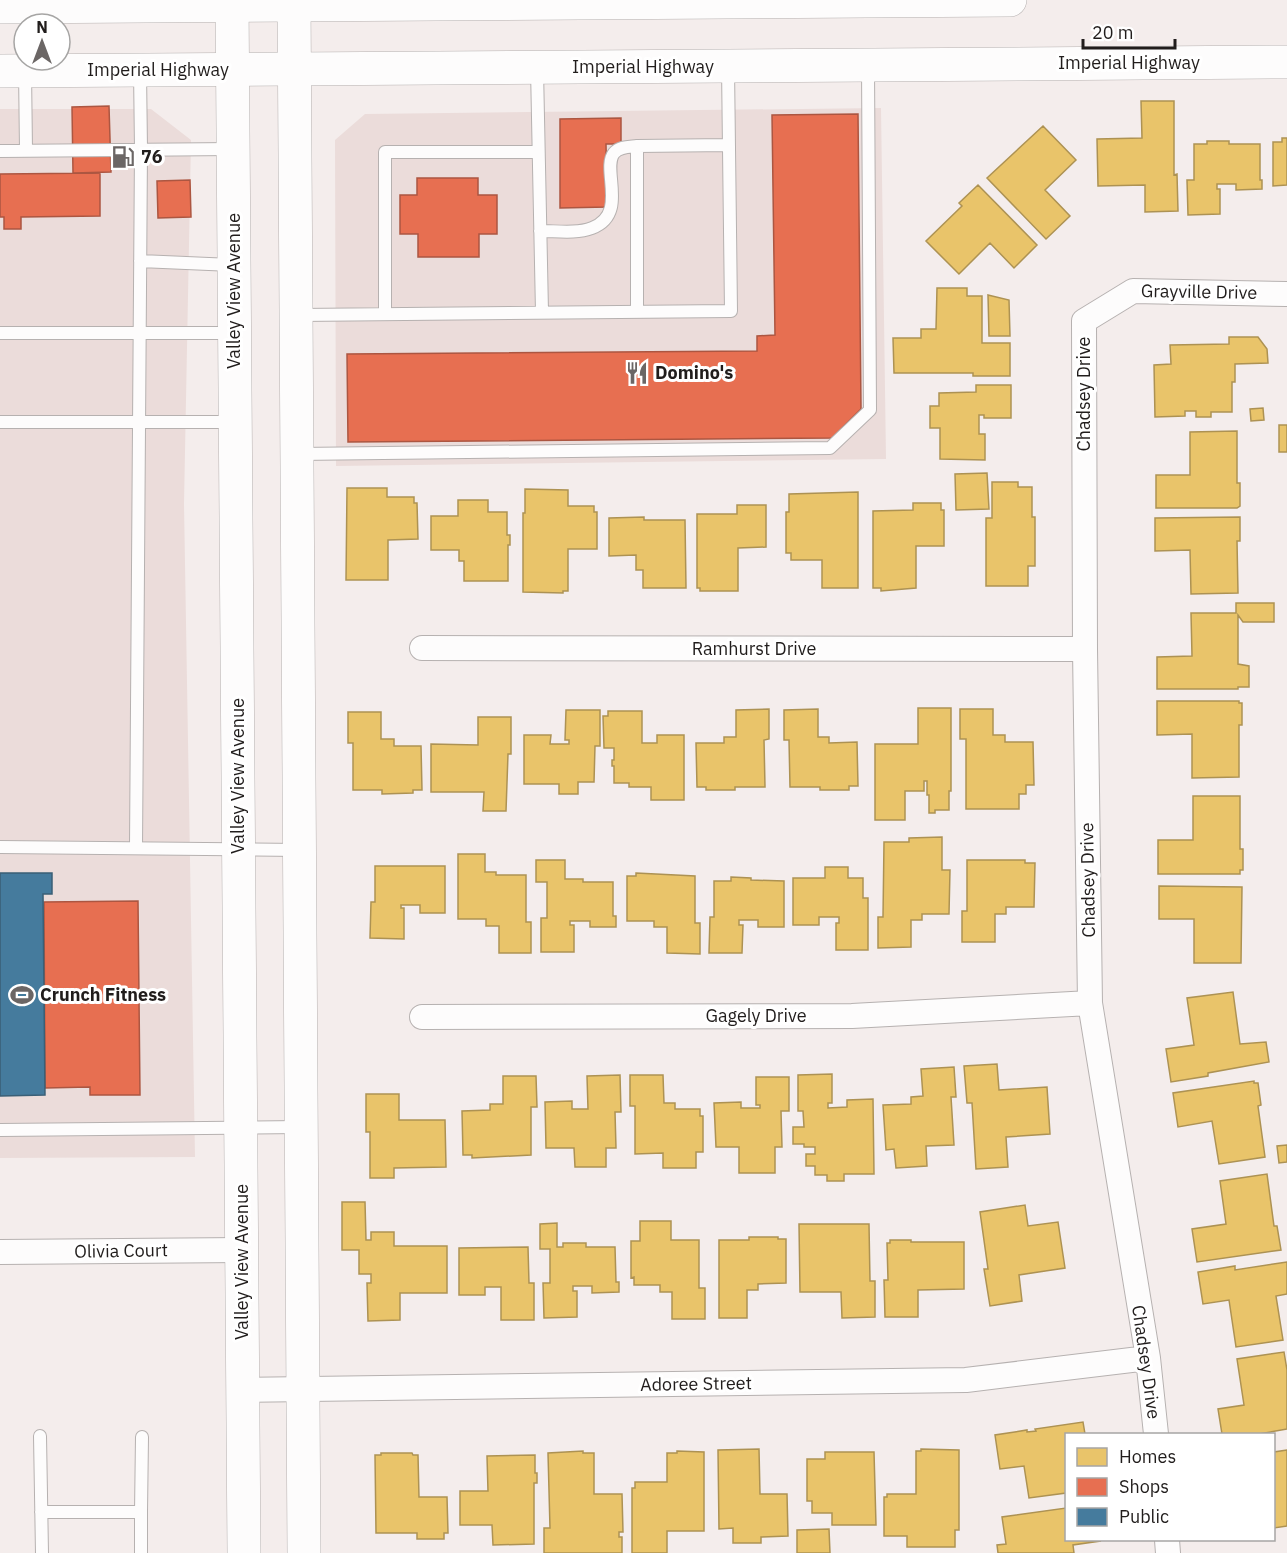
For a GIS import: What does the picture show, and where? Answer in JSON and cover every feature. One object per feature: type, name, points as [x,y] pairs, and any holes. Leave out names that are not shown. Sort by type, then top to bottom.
[{"type":"main road","points":[[8,4],[1010,0]]},
{"type":"main road","name":"Valley View Avenue","points":[[232,2],[244,1553]]},
{"type":"main road","points":[[294,2],[304,1553]]},
{"type":"main road","name":"Imperial Highway","points":[[72,71],[1287,62]]},
{"type":"street","name":"Grayville Drive","points":[[1084,321],[1133,291],[1287,294]]},
{"type":"street","name":"Chadsey Drive","points":[[1084,321],[1085,649],[1090,1004],[1148,1358],[1156,1433]]},
{"type":"street","name":"Ramhurst Drive","points":[[422,648],[1085,649]]},
{"type":"street","name":"Gagely Drive","points":[[422,1017],[852,1016],[1090,1004]]},
{"type":"street","name":"Olivia Court","points":[[0,1252],[242,1250]]},
{"type":"street","name":"Adoree Street","points":[[243,1390],[966,1380],[1148,1358]]},
{"type":"lane","points":[[297,454],[830,448],[870,410],[868,65]]},
{"type":"lane","points":[[296,315],[731,311],[728,66]]},
{"type":"lane","points":[[537,68],[542,312]]},
{"type":"lane","points":[[136,848],[140,70]]},
{"type":"lane","points":[[12,72],[26,150]]},
{"type":"lane","points":[[540,231],[577,232],[594,228],[606,218],[612,206],[612,160],[614,153],[622,148],[729,145]]},
{"type":"lane","points":[[637,146],[638,312]]},
{"type":"lane","points":[[0,151],[233,149]]},
{"type":"lane","points":[[385,314],[385,152],[538,152]]},
{"type":"lane","points":[[140,261],[234,265]]},
{"type":"lane","points":[[0,333],[235,333]]},
{"type":"lane","points":[[0,422],[236,422]]},
{"type":"lane","points":[[0,847],[300,850]]},
{"type":"lane","points":[[0,1130],[302,1127]]},
{"type":"lane","points":[[40,1436],[42,1553]]},
{"type":"lane","points":[[141,1553],[142,1437]]},
{"type":"lane","points":[[41,1512],[141,1512]]},
{"type":"shaded area","points":[[881,108],[886,459],[336,466],[335,140],[365,114]]},
{"type":"shaded area","points":[[0,109],[151,109],[191,140],[184,504],[195,1157],[0,1158]]},
{"type":"building: Homes","points":[[1141,101],[1174,101],[1174,175],[1177,174],[1178,211],[1145,212],[1145,185],[1098,186],[1097,139],[1142,138]]},
{"type":"building: Homes","points":[[1043,126],[1076,160],[1045,190],[1070,216],[1046,239],[987,178]]},
{"type":"building: Homes","points":[[1282,138],[1287,138],[1287,185],[1273,186],[1273,142],[1282,142]]},
{"type":"building: Homes","points":[[1207,141],[1260,144],[1262,189],[1236,190],[1236,184],[1217,184],[1217,189],[1220,189],[1220,214],[1188,215],[1187,180],[1194,180],[1194,144],[1207,144]]},
{"type":"building: Homes","points":[[978,185],[1037,245],[1014,268],[990,243],[959,274],[926,241],[962,206],[959,203]]},
{"type":"building: Homes","points":[[937,288],[967,288],[967,296],[982,296],[982,343],[1010,343],[1010,376],[973,376],[973,373],[894,373],[893,338],[921,338],[921,329],[936,329]]},
{"type":"building: Homes","points":[[988,295],[1009,300],[1010,336],[989,336]]},
{"type":"building: Homes","points":[[1229,337],[1258,337],[1267,349],[1268,363],[1235,364],[1235,382],[1232,382],[1232,412],[1211,412],[1211,417],[1196,417],[1196,411],[1185,411],[1185,416],[1155,417],[1154,365],[1171,364],[1170,345],[1229,344]]},
{"type":"building: Homes","points":[[976,385],[1011,385],[1011,418],[984,418],[984,415],[979,415],[979,434],[985,434],[985,460],[940,459],[940,428],[930,428],[930,406],[939,406],[939,393],[976,392]]},
{"type":"building: Homes","points":[[1263,408],[1264,420],[1251,421],[1250,409]]},
{"type":"building: Homes","points":[[1279,425],[1287,425],[1287,452],[1279,452]]},
{"type":"building: Homes","points":[[1237,431],[1237,483],[1240,483],[1240,506],[1237,508],[1156,508],[1156,475],[1190,475],[1190,432]]},
{"type":"building: Homes","points":[[987,473],[989,509],[956,510],[955,474]]},
{"type":"building: Homes","points":[[992,482],[1018,482],[1018,487],[1032,487],[1032,517],[1035,517],[1035,566],[1028,566],[1028,586],[986,586],[986,518],[992,518]]},
{"type":"building: Homes","points":[[347,488],[387,488],[387,497],[414,497],[414,503],[417,503],[418,539],[388,540],[388,580],[346,580]]},
{"type":"building: Homes","points":[[525,489],[568,490],[568,506],[594,506],[594,512],[597,512],[597,549],[568,549],[568,591],[563,591],[563,593],[523,592]]},
{"type":"building: Homes","points":[[858,492],[858,588],[822,588],[822,560],[791,560],[791,553],[786,553],[786,512],[789,512],[789,494]]},
{"type":"building: Homes","points":[[458,500],[488,500],[488,512],[507,512],[507,535],[510,535],[508,581],[464,581],[464,561],[459,561],[459,550],[431,550],[431,516],[458,516]]},
{"type":"building: Homes","points":[[913,503],[941,503],[941,510],[944,510],[944,546],[916,546],[916,588],[881,591],[881,588],[873,588],[873,511],[913,510]]},
{"type":"building: Homes","points":[[737,505],[766,505],[766,547],[738,548],[738,591],[700,591],[700,588],[697,588],[697,514],[737,514]]},
{"type":"building: Homes","points":[[644,517],[644,520],[685,520],[686,588],[643,588],[643,570],[636,570],[636,555],[609,556],[609,518]]},
{"type":"building: Homes","points":[[1240,517],[1240,541],[1237,541],[1238,593],[1191,594],[1190,550],[1155,551],[1155,518]]},
{"type":"building: Homes","points":[[1236,603],[1274,603],[1274,622],[1243,622],[1238,615],[1238,664],[1249,666],[1249,687],[1157,689],[1157,657],[1192,656],[1191,613],[1236,613]]},
{"type":"building: Homes","points":[[1157,701],[1239,701],[1242,703],[1242,725],[1239,725],[1239,777],[1192,778],[1192,734],[1157,735]]},
{"type":"building: Homes","points":[[918,708],[951,708],[949,810],[935,810],[935,813],[929,813],[927,781],[924,781],[924,791],[905,791],[905,820],[875,820],[875,744],[918,744]]},
{"type":"building: Homes","points":[[769,709],[769,739],[764,740],[765,787],[706,790],[706,787],[697,787],[696,743],[724,743],[724,737],[736,737],[736,710]]},
{"type":"building: Homes","points":[[818,709],[818,737],[829,737],[829,743],[857,742],[858,786],[849,786],[849,790],[790,787],[789,740],[784,740],[784,710]]},
{"type":"building: Homes","points":[[960,709],[993,709],[993,735],[1005,735],[1005,742],[1033,742],[1034,785],[1026,785],[1026,794],[1019,794],[1019,809],[966,809],[966,739],[960,739]]},
{"type":"building: Homes","points":[[566,710],[600,710],[600,746],[595,746],[594,782],[578,782],[578,794],[559,794],[559,784],[524,784],[524,735],[551,735],[550,744],[569,744],[569,740],[565,740]]},
{"type":"building: Homes","points":[[608,711],[642,711],[642,743],[657,743],[657,735],[684,735],[684,800],[651,800],[651,787],[629,787],[629,783],[614,783],[612,760],[614,760],[614,748],[604,748],[603,716],[608,716]]},
{"type":"building: Homes","points":[[348,712],[381,712],[381,739],[394,739],[394,746],[421,746],[422,790],[413,790],[413,793],[382,794],[382,790],[353,790],[353,743],[348,743]]},
{"type":"building: Homes","points":[[478,717],[511,717],[511,754],[508,754],[506,811],[483,811],[484,792],[431,792],[431,744],[478,745]]},
{"type":"building: Homes","points":[[1193,796],[1240,796],[1240,849],[1243,849],[1243,870],[1240,870],[1240,874],[1158,874],[1158,840],[1193,840]]},
{"type":"building: Homes","points":[[942,837],[942,870],[950,870],[949,914],[922,914],[922,920],[911,920],[911,947],[878,948],[878,917],[883,917],[884,842],[909,842],[909,838]]},
{"type":"building: Homes","points":[[458,854],[485,854],[485,872],[496,872],[496,875],[526,875],[526,922],[531,922],[531,953],[499,953],[499,926],[486,926],[486,919],[458,919]]},
{"type":"building: Homes","points":[[536,860],[565,860],[565,879],[583,879],[583,882],[613,882],[613,916],[616,916],[616,927],[590,927],[590,921],[570,921],[570,925],[574,925],[574,952],[541,952],[541,918],[547,918],[547,882],[536,882]]},
{"type":"building: Homes","points":[[967,860],[1025,860],[1025,863],[1035,863],[1034,907],[1006,907],[1006,914],[995,914],[995,942],[962,942],[962,911],[967,911]]},
{"type":"building: Homes","points":[[375,866],[445,866],[445,913],[420,913],[420,905],[401,905],[401,908],[404,908],[404,939],[370,938],[371,902],[375,902]]},
{"type":"building: Homes","points":[[825,867],[848,867],[848,878],[863,878],[863,898],[868,898],[868,950],[836,950],[836,923],[839,923],[839,917],[819,917],[819,925],[793,925],[793,878],[825,878]]},
{"type":"building: Homes","points":[[636,873],[695,876],[695,923],[700,923],[700,954],[667,953],[667,927],[654,927],[654,921],[627,921],[627,876],[636,876]]},
{"type":"building: Homes","points":[[731,877],[784,881],[784,927],[758,927],[758,920],[739,920],[739,925],[743,925],[742,953],[709,953],[710,917],[714,917],[714,881],[731,881]]},
{"type":"building: Homes","points":[[1159,886],[1242,887],[1241,963],[1194,963],[1194,919],[1159,919]]},
{"type":"building: Homes","points":[[1233,992],[1240,1044],[1266,1042],[1269,1062],[1171,1082],[1166,1049],[1194,1045],[1187,998]]},
{"type":"building: Homes","points":[[997,1064],[999,1090],[1047,1087],[1050,1134],[1006,1137],[1008,1167],[976,1169],[972,1103],[967,1103],[964,1066]]},
{"type":"building: Homes","points":[[954,1067],[956,1097],[951,1097],[954,1145],[926,1146],[927,1166],[896,1168],[894,1149],[886,1150],[883,1105],[911,1104],[911,1097],[923,1096],[921,1069]]},
{"type":"building: Homes","points":[[832,1074],[832,1103],[828,1103],[828,1108],[847,1107],[847,1100],[873,1099],[874,1174],[844,1174],[844,1181],[827,1181],[827,1175],[815,1175],[815,1166],[806,1166],[806,1154],[815,1154],[815,1147],[793,1144],[793,1127],[804,1127],[803,1111],[798,1111],[798,1075]]},
{"type":"building: Homes","points":[[620,1075],[621,1112],[615,1112],[616,1148],[606,1148],[606,1167],[575,1167],[574,1148],[546,1148],[545,1102],[572,1101],[572,1109],[588,1109],[587,1076]]},
{"type":"building: Homes","points":[[630,1075],[663,1075],[664,1103],[675,1103],[675,1109],[700,1109],[700,1116],[703,1116],[703,1152],[696,1152],[696,1168],[663,1168],[663,1153],[635,1154],[635,1106],[630,1106]]},
{"type":"building: Homes","points":[[503,1076],[536,1076],[537,1107],[531,1107],[531,1155],[472,1158],[472,1155],[463,1155],[462,1111],[490,1110],[490,1104],[503,1104]]},
{"type":"building: Homes","points":[[756,1077],[789,1077],[789,1111],[781,1111],[782,1147],[775,1147],[775,1173],[739,1173],[739,1147],[716,1147],[714,1103],[741,1102],[741,1108],[760,1108],[760,1105],[756,1105]]},
{"type":"building: Homes","points":[[1254,1081],[1258,1083],[1261,1105],[1258,1106],[1265,1157],[1219,1164],[1212,1121],[1178,1127],[1173,1093]]},
{"type":"building: Homes","points":[[366,1094],[399,1094],[399,1120],[445,1120],[446,1167],[394,1168],[394,1178],[370,1178],[370,1132],[366,1132]]},
{"type":"building: Homes","points":[[1287,1145],[1287,1162],[1279,1163],[1277,1146]]},
{"type":"building: Homes","points":[[1267,1174],[1274,1226],[1277,1226],[1281,1250],[1197,1262],[1192,1229],[1226,1224],[1220,1181]]},
{"type":"building: Homes","points":[[342,1202],[365,1202],[366,1240],[371,1240],[371,1232],[394,1232],[394,1246],[447,1246],[447,1293],[400,1293],[400,1320],[368,1321],[367,1283],[371,1283],[371,1274],[359,1274],[359,1250],[342,1250]]},
{"type":"building: Homes","points":[[1025,1205],[1028,1226],[1058,1222],[1065,1268],[1019,1275],[1022,1301],[990,1306],[984,1269],[988,1269],[980,1212]]},
{"type":"building: Homes","points":[[640,1221],[671,1221],[671,1240],[699,1240],[699,1288],[705,1288],[705,1319],[672,1319],[672,1292],[660,1292],[660,1285],[634,1285],[634,1277],[631,1278],[631,1241],[640,1241]]},
{"type":"building: Homes","points":[[557,1223],[557,1247],[563,1247],[563,1243],[586,1243],[586,1247],[615,1247],[616,1282],[619,1282],[619,1292],[592,1293],[592,1286],[573,1286],[573,1291],[577,1291],[577,1317],[544,1318],[543,1283],[550,1283],[550,1249],[540,1249],[540,1224]]},
{"type":"building: Homes","points":[[799,1224],[869,1224],[870,1281],[875,1281],[875,1317],[842,1318],[841,1292],[800,1292]]},
{"type":"building: Homes","points":[[749,1237],[786,1239],[786,1283],[758,1284],[758,1290],[747,1290],[747,1318],[719,1318],[719,1240],[749,1240]]},
{"type":"building: Homes","points":[[890,1240],[964,1242],[964,1289],[918,1290],[918,1317],[885,1317],[884,1280],[888,1280],[887,1243],[890,1243]]},
{"type":"building: Homes","points":[[528,1247],[529,1283],[534,1283],[534,1320],[501,1320],[501,1287],[485,1287],[485,1295],[459,1295],[459,1248]]},
{"type":"building: Homes","points":[[1287,1262],[1287,1294],[1276,1296],[1283,1340],[1236,1347],[1229,1300],[1203,1304],[1198,1272],[1235,1266],[1235,1270]]},
{"type":"building: Homes","points":[[1284,1352],[1287,1370],[1287,1429],[1265,1433],[1222,1433],[1218,1409],[1244,1405],[1237,1359]]},
{"type":"building: Homes","points":[[1083,1422],[1085,1433],[1065,1433],[1065,1493],[1029,1498],[1024,1466],[1000,1469],[995,1435],[1027,1430],[1027,1432],[1036,1431],[1035,1429]]},
{"type":"building: Homes","points":[[759,1449],[760,1494],[787,1494],[788,1536],[761,1537],[761,1543],[733,1543],[733,1528],[719,1529],[718,1450]]},
{"type":"building: Homes","points":[[921,1449],[959,1450],[959,1530],[955,1530],[955,1547],[907,1547],[907,1536],[884,1536],[884,1497],[887,1497],[887,1494],[916,1494],[916,1451],[921,1451]]},
{"type":"building: Homes","points":[[1287,1450],[1287,1526],[1275,1528],[1275,1452]]},
{"type":"building: Homes","points":[[583,1451],[583,1453],[594,1453],[594,1494],[622,1494],[623,1532],[619,1532],[619,1537],[622,1537],[622,1553],[544,1553],[544,1528],[550,1528],[548,1453]]},
{"type":"building: Homes","points":[[677,1451],[704,1452],[704,1531],[667,1531],[667,1553],[632,1553],[632,1488],[635,1488],[635,1482],[667,1482],[667,1453],[677,1453]]},
{"type":"building: Homes","points":[[825,1452],[874,1452],[876,1525],[832,1525],[832,1513],[812,1513],[812,1501],[807,1501],[807,1459],[825,1459]]},
{"type":"building: Homes","points":[[381,1453],[418,1455],[419,1497],[447,1497],[448,1533],[444,1533],[444,1539],[417,1539],[417,1533],[376,1533],[375,1455],[381,1455]]},
{"type":"building: Homes","points":[[535,1455],[537,1483],[534,1483],[534,1544],[493,1545],[492,1525],[460,1525],[460,1491],[488,1491],[487,1456]]},
{"type":"building: Homes","points":[[1065,1508],[1065,1541],[1101,1541],[1073,1545],[1074,1553],[998,1553],[997,1545],[1006,1544],[1002,1517]]},
{"type":"building: Homes","points":[[829,1529],[830,1553],[797,1553],[797,1530]]},
{"type":"building: Shops","points":[[109,106],[111,172],[73,173],[72,107]]},
{"type":"building: Shops","points":[[858,114],[861,409],[832,438],[348,442],[347,354],[757,351],[757,336],[775,335],[772,115]]},
{"type":"building: Shops","points":[[621,118],[621,144],[606,144],[607,207],[560,208],[560,119]]},
{"type":"building: Shops","points":[[100,173],[100,216],[21,217],[21,229],[4,229],[4,217],[0,217],[0,174]]},
{"type":"building: Shops","points":[[417,178],[478,178],[478,195],[497,195],[497,234],[479,234],[479,257],[418,257],[418,234],[400,234],[400,195],[417,195]]},
{"type":"building: Shops","points":[[190,180],[191,217],[158,218],[157,181]]},
{"type":"building: Shops","points":[[138,901],[140,1095],[90,1095],[90,1087],[45,1088],[44,902]]},
{"type":"building: Public","name":"Crunch Fitness","points":[[0,873],[52,873],[52,894],[43,894],[45,1095],[0,1096]]},
{"type":"place","name":"76","points":[[123,157]]},
{"type":"place","name":"Domino's","points":[[637,373]]},
{"type":"place","name":"Crunch Fitness","points":[[22,995]]}]
